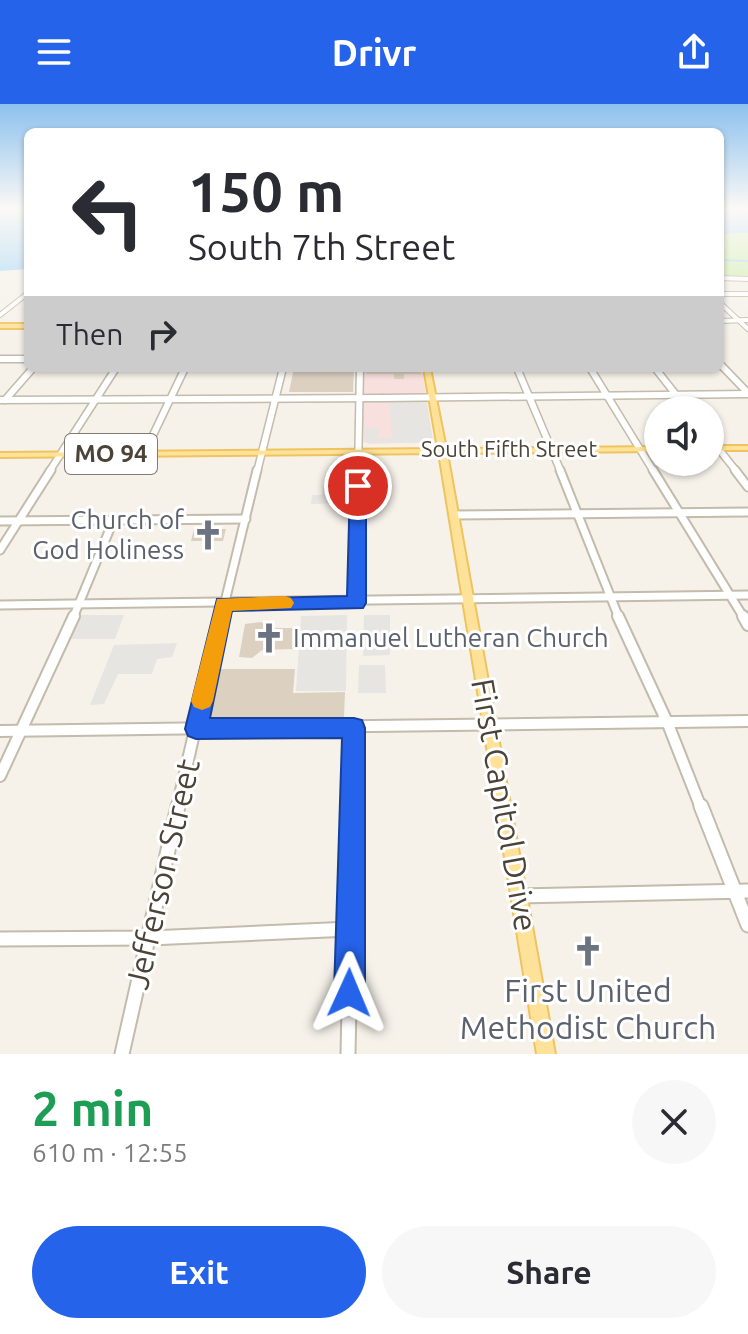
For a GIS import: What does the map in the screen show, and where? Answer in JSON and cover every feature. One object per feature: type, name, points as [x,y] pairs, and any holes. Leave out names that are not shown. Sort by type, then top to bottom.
[{"type":"main road","points":[[0,326],[24,326]]},
{"type":"main road","name":"First Capitol Drive","points":[[428,372],[546,1054]]},
{"type":"main road","points":[[724,448],[748,448]]},
{"type":"main road","name":"South Fifth Street","points":[[263,452],[644,449]]},
{"type":"main road","name":"MO 94","points":[[0,455],[263,452]]},
{"type":"street","points":[[724,278],[746,280]]},
{"type":"street","points":[[724,294],[748,294]]},
{"type":"street","points":[[0,315],[24,297]]},
{"type":"street","points":[[724,307],[748,329]]},
{"type":"street","points":[[724,321],[748,320]]},
{"type":"street","points":[[0,359],[24,359]]},
{"type":"street","points":[[724,368],[748,393]]},
{"type":"street","points":[[2,402],[29,372]]},
{"type":"street","points":[[0,550],[113,372]]},
{"type":"street","points":[[144,454],[183,372]]},
{"type":"street","name":"Jefferson Street","points":[[122,1054],[224,604],[282,372]]},
{"type":"street","points":[[356,603],[360,372]]},
{"type":"street","points":[[519,372],[579,514],[609,596],[741,892],[748,925]]},
{"type":"street","points":[[593,372],[748,625]]},
{"type":"street","points":[[658,372],[676,394]]},
{"type":"street","points":[[2,402],[748,393]]},
{"type":"street","points":[[724,459],[748,487]]},
{"type":"street","points":[[455,515],[748,512]]},
{"type":"street","points":[[0,776],[80,604],[114,519]]},
{"type":"street","points":[[0,521],[246,519]]},
{"type":"street","points":[[0,605],[356,603],[748,595]]},
{"type":"street","points":[[0,731],[748,721]]},
{"type":"street","points":[[348,1054],[354,728]]},
{"type":"street","points":[[519,896],[741,892]]},
{"type":"street","points":[[0,939],[150,938],[350,929]]},
{"type":"shaded area","points":[[362,372],[423,372],[433,442],[363,442]]},
{"type":"shaded area","points":[[389,400],[426,400],[433,440],[423,443],[365,442],[364,427],[380,429],[377,438],[392,439]]},
{"type":"shaded area","points":[[330,466],[352,466],[350,503],[311,504],[312,495],[322,495],[324,484],[330,484]]},
{"type":"shaded area","points":[[81,615],[124,615],[115,639],[70,639]]},
{"type":"shaded area","points":[[347,615],[346,691],[296,691],[301,616]]},
{"type":"shaded area","points":[[364,615],[390,615],[390,655],[363,656]]},
{"type":"shaded area","points":[[177,643],[172,657],[157,659],[152,674],[118,674],[104,704],[90,705],[114,645]]},
{"type":"shaded area","points":[[359,665],[385,665],[386,693],[358,693]]},
{"type":"green space","points":[[724,252],[748,252],[748,277],[724,277]]},
{"type":"water","points":[[0,252],[24,252],[24,269],[0,271]]},
{"type":"building","points":[[293,372],[354,372],[353,392],[289,392]]},
{"type":"building","points":[[420,372],[422,374],[404,374],[404,379],[394,379],[394,374],[366,374]]},
{"type":"building","name":"Church of God Holiness","points":[[194,529],[226,529],[223,541],[191,541]]},
{"type":"building","name":"Immanuel Lutheran Church","points":[[245,624],[267,624],[266,628],[297,628],[294,649],[262,650],[252,658],[239,657]]},
{"type":"building","points":[[220,669],[295,669],[293,693],[345,692],[344,717],[209,720]]},
{"type":"waterway","points":[[724,260],[748,261]]},
{"type":"slow traffic","points":[[202,701],[224,604],[285,603]]},
{"type":"place","name":"Church of God Holiness","points":[[208,535]]},
{"type":"place","name":"Immanuel Lutheran Church","points":[[269,638]]},
{"type":"place","name":"First United Methodist Church","points":[[588,951]]},
{"type":"route","points":[[349,993],[354,728],[196,729],[224,604],[356,603],[358,486]]}]
